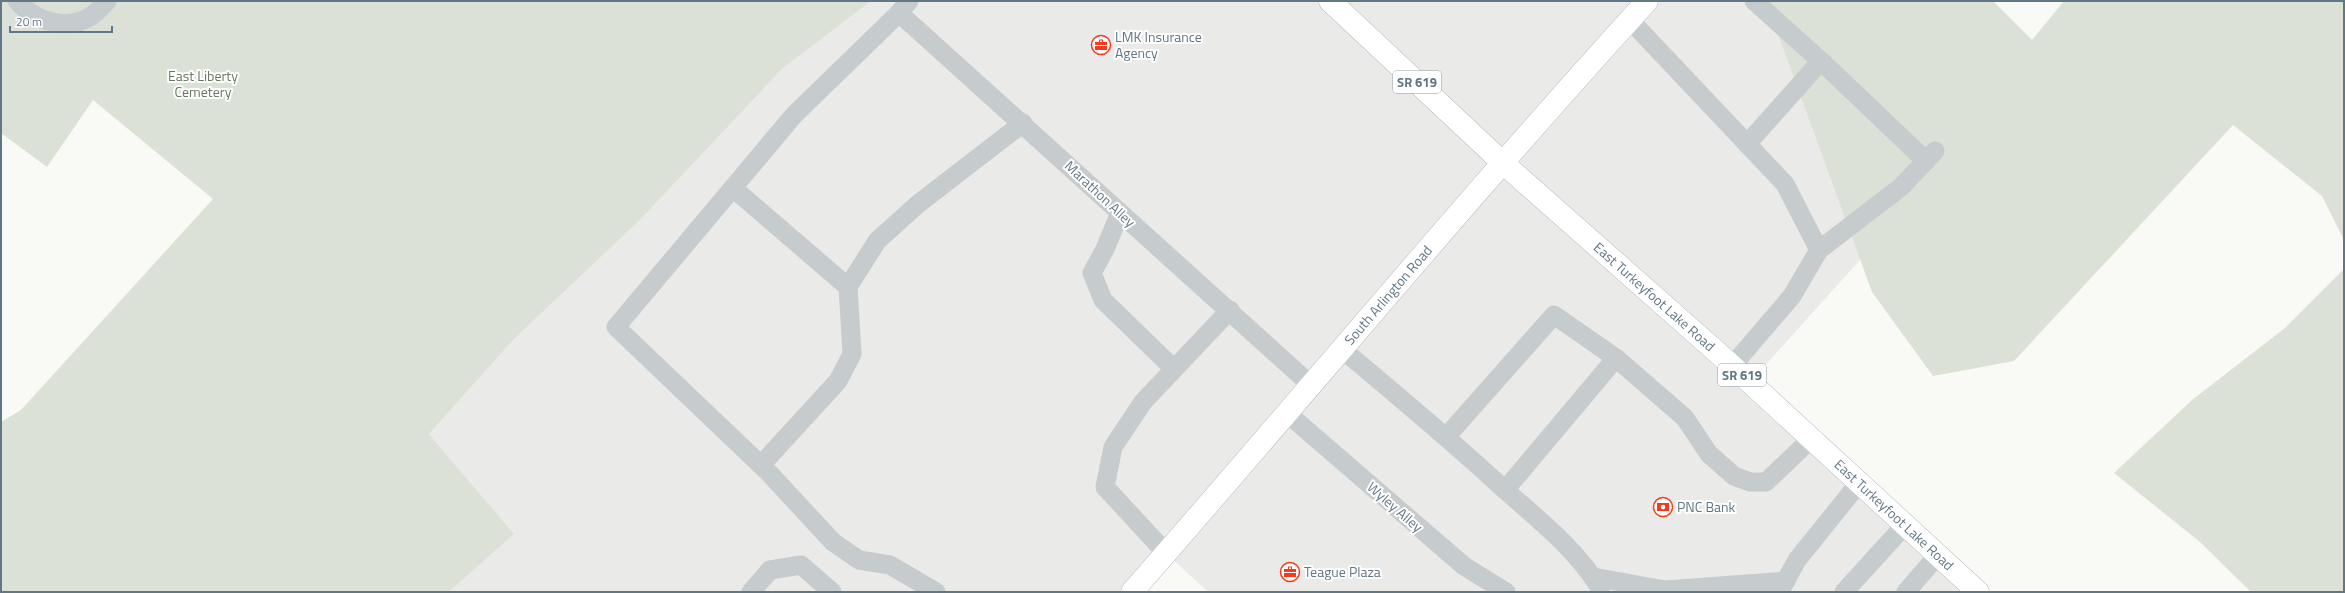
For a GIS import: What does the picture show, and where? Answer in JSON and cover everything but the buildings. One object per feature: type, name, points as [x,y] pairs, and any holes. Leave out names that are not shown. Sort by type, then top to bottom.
[{"type":"main road","name":"East Turkeyfoot Lake Road","points":[[1330,1],[1503,163],[1732,366],[1978,592]]},
{"type":"main road","name":"South Arlington Road","points":[[1132,592],[1288,414],[1503,163],[1647,1]]},
{"type":"lane","points":[[17,1],[34,16],[48,22],[70,23],[90,17],[107,1]]},
{"type":"lane","points":[[1732,366],[1792,296],[1819,250],[1901,187],[1930,156],[1754,1]]},
{"type":"lane","points":[[904,7],[794,115],[616,326],[761,465],[833,542],[859,560],[890,565],[936,592]]},
{"type":"lane","name":"Marathon Alley","points":[[904,7],[1023,124],[1120,213],[1230,310],[1266,346],[1312,386]]},
{"type":"lane","points":[[1630,20],[1785,184],[1819,250]]},
{"type":"lane","points":[[1747,144],[1821,61]]},
{"type":"lane","points":[[761,465],[838,381],[852,354],[848,287],[876,242],[918,204],[1023,124]]},
{"type":"lane","points":[[733,188],[848,287]]},
{"type":"lane","points":[[1120,213],[1106,249],[1092,273],[1103,300],[1174,369]]},
{"type":"lane","points":[[1166,553],[1105,487],[1113,447],[1142,402],[1230,310]]},
{"type":"lane","points":[[1446,437],[1554,315],[1616,358],[1685,418],[1709,454],[1734,476],[1750,482],[1766,482],[1811,439]]},
{"type":"lane","points":[[1343,350],[1446,437],[1556,535],[1598,585],[1665,590],[1783,586],[1796,560],[1860,483]]},
{"type":"lane","points":[[1505,490],[1616,358]]},
{"type":"lane","name":"Wyley Alley","points":[[1288,414],[1464,566],[1506,592]]},
{"type":"lane","points":[[1844,592],[1904,524]]},
{"type":"lane","points":[[1906,592],[1938,555]]},
{"type":"lane","points":[[751,592],[770,570],[801,565],[832,592]]},
{"type":"shaded area","points":[[871,1],[1878,1],[1988,118],[1750,382],[1978,592],[1208,592],[1166,553],[1132,592],[449,592],[514,534],[429,434],[514,339],[639,221],[782,69]]},
{"type":"green space","name":"East Liberty Cemetery","points":[[1,1],[871,1],[782,69],[639,221],[514,339],[429,434],[514,534],[449,592],[1,592],[1,422],[21,410],[213,199],[93,100],[47,167],[1,133]]},
{"type":"green space","points":[[1766,1],[1993,1],[2032,40],[2064,1],[2344,1],[2344,240],[2322,196],[2233,125],[2014,361],[1933,376],[1872,292]]},
{"type":"green space","points":[[2344,269],[2344,592],[2251,592],[2200,542],[2114,473],[2192,400],[2285,328]]},
{"type":"place","name":"LMK Insurance Agency","points":[[1101,45]]},
{"type":"place","name":"PNC Bank","points":[[1663,507]]},
{"type":"place","name":"Teague Plaza","points":[[1290,572]]}]
